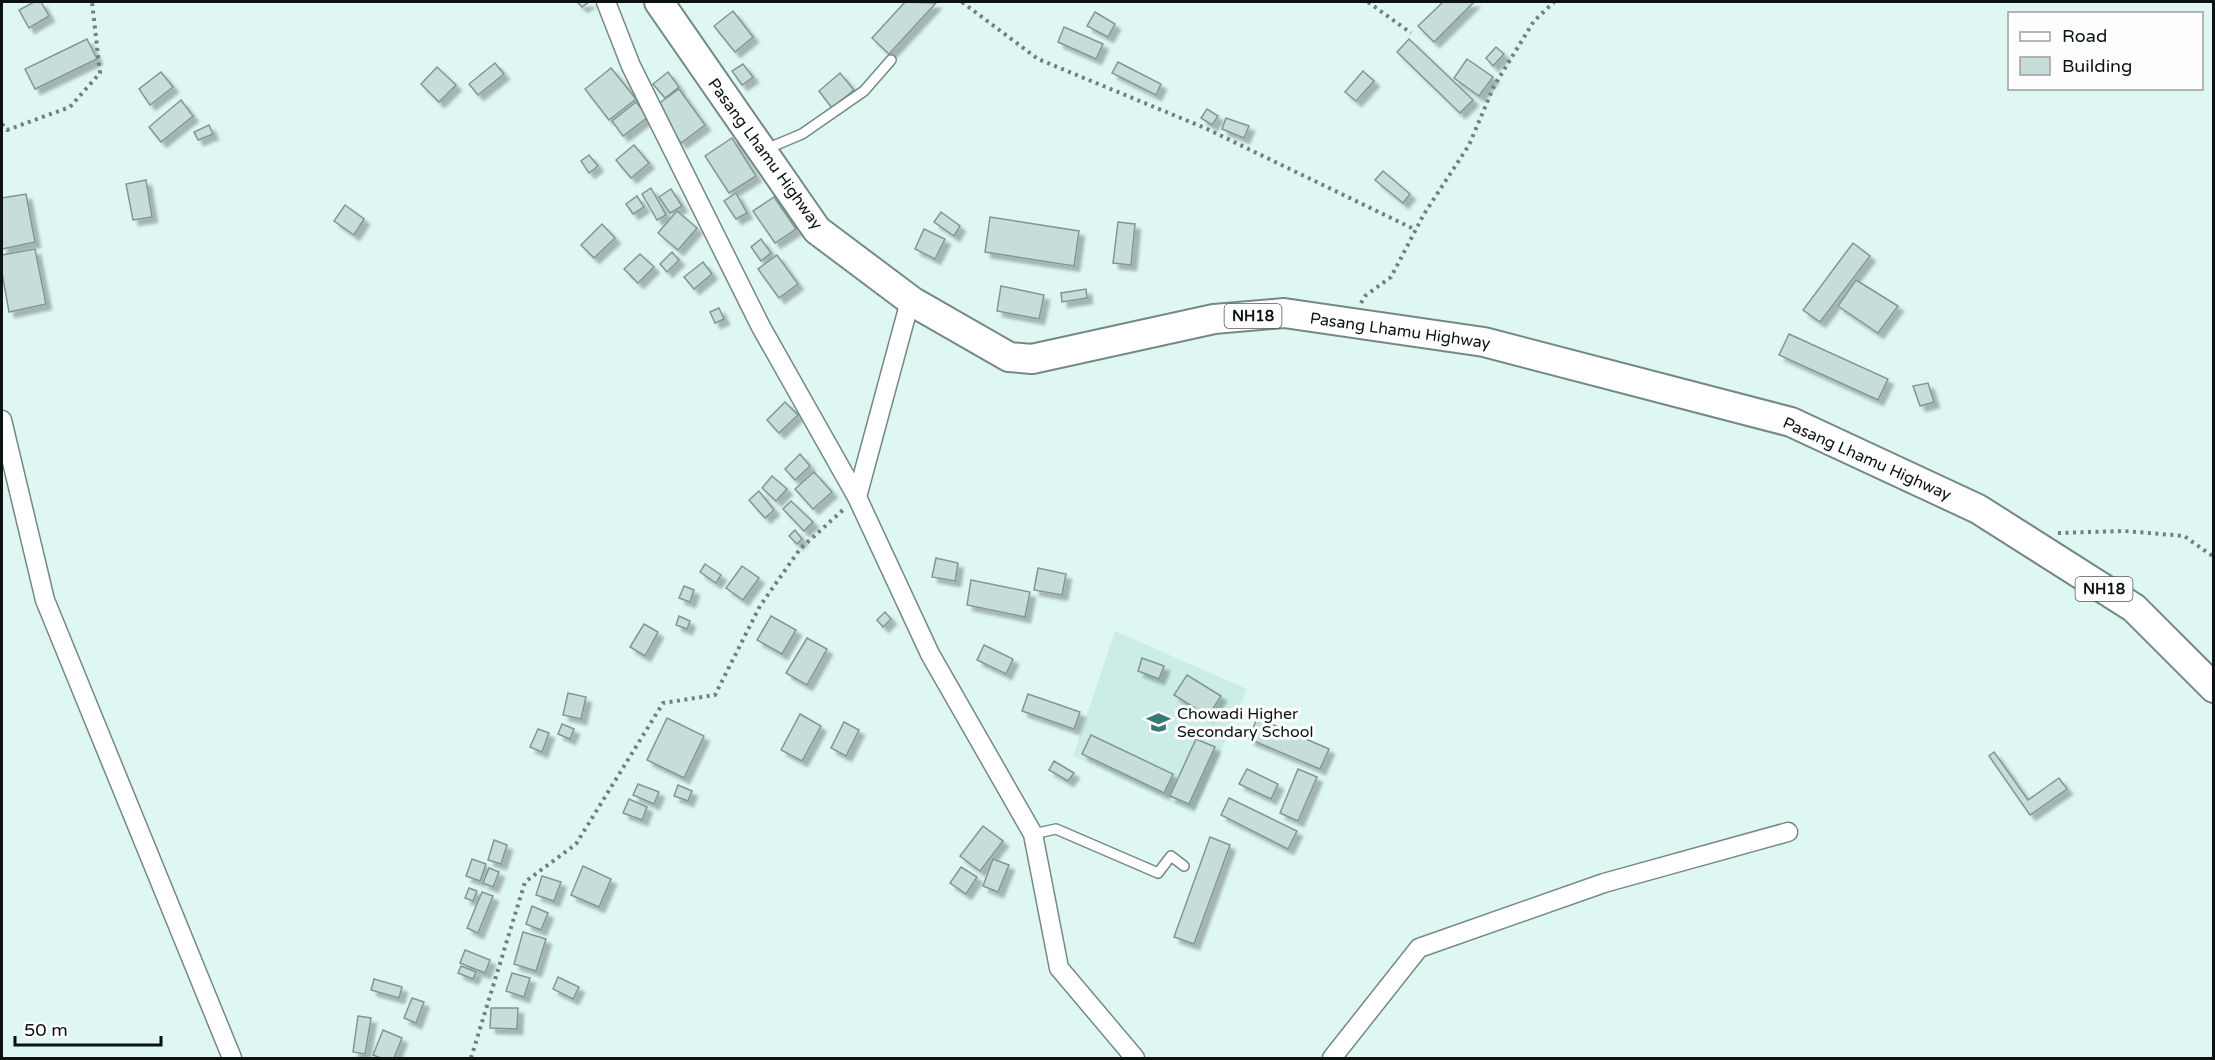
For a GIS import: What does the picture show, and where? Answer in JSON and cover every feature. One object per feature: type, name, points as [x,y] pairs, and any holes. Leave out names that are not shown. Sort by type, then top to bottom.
[{"type":"main road","name":"Pasang Lhamu Highway","points":[[659,2],[817,230],[913,302],[1009,357],[1032,359],[1214,319],[1284,313],[1484,342],[1791,422],[1978,509],[2134,608],[2214,688]]},
{"type":"street","points":[[606,2],[631,66],[761,327],[857,497],[930,654],[1033,834],[1059,968],[1135,1059]]},
{"type":"street","points":[[857,497],[907,312],[913,302]]},
{"type":"street","points":[[2,420],[45,600],[232,1059]]},
{"type":"street","points":[[1332,1059],[1419,948],[1604,883],[1788,832]]},
{"type":"lane","points":[[765,153],[771,147],[802,134],[864,91],[891,60]]},
{"type":"lane","points":[[1033,834],[1056,829],[1158,873],[1172,856],[1184,866]]},
{"type":"path","points":[[2,124],[7,130],[70,107],[100,73],[92,2]]},
{"type":"path","points":[[962,2],[1038,59],[1206,128],[1416,230]]},
{"type":"path","points":[[1368,2],[1411,33]]},
{"type":"path","points":[[1347,323],[1365,296],[1391,277],[1424,214],[1469,145],[1494,86],[1534,21],[1554,2]]},
{"type":"path","points":[[471,1059],[525,882],[576,844],[663,703],[715,695],[760,606],[800,549],[857,497]]},
{"type":"path","points":[[2049,528],[2058,533],[2124,531],[2184,536],[2214,557]]},
{"type":"shaded area","name":"Chowadi Higher Secondary School","points":[[1115,631],[1247,689],[1194,814],[1073,756]]},
{"type":"building","points":[[34,2],[41,2],[49,16],[29,28],[19,10]]},
{"type":"building","points":[[577,2],[589,2],[582,7]]},
{"type":"building","points":[[905,2],[936,3],[889,54],[872,38]]},
{"type":"building","points":[[1443,2],[1474,2],[1434,42],[1418,26]]},
{"type":"building","points":[[733,11],[753,37],[735,52],[714,26]]},
{"type":"building","points":[[1095,12],[1115,24],[1108,37],[1087,26]]},
{"type":"building","points":[[1064,27],[1103,44],[1096,59],[1058,42]]},
{"type":"building","points":[[87,39],[97,59],[35,89],[25,69]]},
{"type":"building","points":[[1409,39],[1473,100],[1460,113],[1397,52]]},
{"type":"building","points":[[1496,47],[1504,54],[1493,66],[1486,58]]},
{"type":"building","points":[[1467,59],[1493,77],[1479,96],[1454,78]]},
{"type":"building","points":[[1118,62],[1161,84],[1156,95],[1112,73]]},
{"type":"building","points":[[495,63],[504,74],[478,95],[469,84]]},
{"type":"building","points":[[743,64],[753,77],[742,85],[732,71]]},
{"type":"building","points":[[437,67],[456,85],[439,102],[421,84]]},
{"type":"building","points":[[611,68],[636,99],[609,120],[585,89]]},
{"type":"building","points":[[1363,71],[1374,81],[1356,101],[1345,92]]},
{"type":"building","points":[[161,72],[173,87],[150,105],[139,89]]},
{"type":"building","points":[[668,72],[679,87],[665,98],[653,84]]},
{"type":"building","points":[[840,73],[854,90],[832,108],[819,91]]},
{"type":"building","points":[[679,89],[705,125],[681,143],[654,107]]},
{"type":"building","points":[[181,100],[193,116],[161,142],[149,127]]},
{"type":"building","points":[[636,102],[648,117],[623,136],[612,121]]},
{"type":"building","points":[[1207,109],[1218,116],[1212,125],[1201,118]]},
{"type":"building","points":[[1226,118],[1249,126],[1244,138],[1222,129]]},
{"type":"building","points":[[209,125],[213,134],[198,140],[194,132]]},
{"type":"building","points":[[732,138],[756,176],[729,193],[705,156]]},
{"type":"building","points":[[634,145],[649,163],[631,178],[616,160]]},
{"type":"building","points":[[589,155],[598,166],[589,173],[581,161]]},
{"type":"building","points":[[1383,171],[1410,194],[1403,203],[1375,180]]},
{"type":"building","points":[[146,180],[152,217],[133,220],[126,184]]},
{"type":"building","points":[[651,188],[666,215],[657,220],[642,194]]},
{"type":"building","points":[[671,189],[682,206],[670,213],[659,197]]},
{"type":"building","points":[[736,193],[747,213],[736,219],[724,201]]},
{"type":"building","points":[[26,194],[35,242],[2,249],[2,198]]},
{"type":"building","points":[[637,196],[644,207],[633,214],[626,204]]},
{"type":"building","points":[[774,197],[796,229],[775,243],[753,211]]},
{"type":"building","points":[[345,205],[364,219],[354,235],[334,221]]},
{"type":"building","points":[[677,211],[697,228],[678,250],[658,233]]},
{"type":"building","points":[[941,212],[960,226],[954,236],[934,222]]},
{"type":"building","points":[[990,217],[1079,231],[1074,266],[985,252]]},
{"type":"building","points":[[1118,222],[1135,224],[1131,265],[1113,263]]},
{"type":"building","points":[[602,224],[615,238],[594,258],[581,245]]},
{"type":"building","points":[[924,229],[945,239],[935,259],[915,249]]},
{"type":"building","points":[[761,239],[771,253],[761,261],[751,247]]},
{"type":"building","points":[[1853,243],[1870,256],[1820,322],[1803,310]]},
{"type":"building","points":[[35,249],[46,304],[9,312],[2,273],[2,255]]},
{"type":"building","points":[[672,252],[679,260],[667,272],[660,264]]},
{"type":"building","points":[[640,254],[654,267],[638,283],[624,269]]},
{"type":"building","points":[[777,255],[798,284],[779,298],[758,269]]},
{"type":"building","points":[[703,262],[712,274],[694,289],[684,277]]},
{"type":"building","points":[[1856,280],[1898,306],[1878,333],[1838,306]]},
{"type":"building","points":[[1001,286],[1044,295],[1039,319],[997,311]]},
{"type":"building","points":[[1086,289],[1087,298],[1062,302],[1061,293]]},
{"type":"building","points":[[719,308],[724,319],[715,323],[710,312]]},
{"type":"building","points":[[1789,334],[1888,379],[1878,400],[1779,355]]},
{"type":"building","points":[[1928,383],[1934,402],[1920,406],[1913,386]]},
{"type":"building","points":[[785,402],[798,415],[779,433],[767,420]]},
{"type":"building","points":[[800,454],[810,466],[795,480],[785,469]]},
{"type":"building","points":[[814,472],[832,492],[813,509],[795,489]]},
{"type":"building","points":[[772,476],[787,489],[776,501],[762,488]]},
{"type":"building","points":[[759,491],[774,510],[765,518],[749,500]]},
{"type":"building","points":[[791,501],[813,522],[804,531],[783,509]]},
{"type":"building","points":[[795,530],[802,539],[797,544],[789,536]]},
{"type":"building","points":[[936,558],[958,563],[955,581],[932,577]]},
{"type":"building","points":[[705,564],[721,575],[716,583],[700,572]]},
{"type":"building","points":[[742,566],[759,578],[743,600],[726,588]]},
{"type":"building","points":[[1038,568],[1066,574],[1062,595],[1034,590]]},
{"type":"building","points":[[971,580],[1030,592],[1025,617],[967,605]]},
{"type":"building","points":[[684,586],[694,590],[690,602],[679,598]]},
{"type":"building","points":[[885,612],[891,619],[883,627],[877,620]]},
{"type":"building","points":[[679,616],[690,621],[687,629],[676,625]]},
{"type":"building","points":[[771,616],[796,630],[782,654],[757,640]]},
{"type":"building","points":[[644,624],[658,632],[645,656],[630,647]]},
{"type":"building","points":[[807,638],[827,649],[807,685],[786,673]]},
{"type":"building","points":[[984,645],[1013,659],[1006,674],[977,660]]},
{"type":"building","points":[[1142,658],[1164,666],[1159,679],[1138,671]]},
{"type":"building","points":[[1187,675],[1221,696],[1208,716],[1174,695]]},
{"type":"building","points":[[568,693],[586,697],[581,719],[563,715]]},
{"type":"building","points":[[1028,694],[1080,712],[1074,729],[1022,711]]},
{"type":"building","points":[[800,714],[821,726],[802,761],[781,750]]},
{"type":"building","points":[[667,718],[704,736],[684,778],[647,760]]},
{"type":"building","points":[[1257,718],[1329,749],[1320,769],[1249,739]]},
{"type":"building","points":[[844,722],[859,730],[846,756],[831,748]]},
{"type":"building","points":[[562,724],[574,729],[570,739],[558,734]]},
{"type":"building","points":[[538,729],[549,733],[542,752],[530,747]]},
{"type":"building","points":[[1091,735],[1173,774],[1164,793],[1082,754]]},
{"type":"building","points":[[1196,739],[1215,747],[1189,804],[1170,796]]},
{"type":"building","points":[[1994,752],[2028,800],[2059,778],[2067,789],[2030,815],[1989,756]]},
{"type":"building","points":[[1054,761],[1074,773],[1068,781],[1049,770]]},
{"type":"building","points":[[1247,769],[1278,784],[1271,799],[1239,784]]},
{"type":"building","points":[[1298,769],[1317,777],[1298,821],[1280,813]]},
{"type":"building","points":[[638,784],[659,792],[654,804],[633,795]]},
{"type":"building","points":[[678,785],[692,791],[688,801],[674,796]]},
{"type":"building","points":[[1229,798],[1297,831],[1288,849],[1221,815]]},
{"type":"building","points":[[629,799],[647,807],[642,820],[623,813]]},
{"type":"building","points":[[983,826],[1003,841],[980,871],[960,856]]},
{"type":"building","points":[[1210,837],[1230,845],[1194,944],[1174,937]]},
{"type":"building","points":[[494,840],[507,845],[501,864],[488,860]]},
{"type":"building","points":[[472,859],[486,864],[480,881],[466,876]]},
{"type":"building","points":[[993,859],[1009,865],[998,892],[983,886]]},
{"type":"building","points":[[583,866],[611,879],[599,907],[571,895]]},
{"type":"building","points":[[961,867],[977,877],[966,894],[950,883]]},
{"type":"building","points":[[489,868],[499,872],[493,887],[483,883]]},
{"type":"building","points":[[542,876],[561,882],[554,901],[536,895]]},
{"type":"building","points":[[469,888],[477,891],[473,901],[465,898]]},
{"type":"building","points":[[482,892],[493,896],[478,933],[467,928]]},
{"type":"building","points":[[532,906],[548,913],[541,930],[526,924]]},
{"type":"building","points":[[523,932],[546,939],[536,971],[514,964]]},
{"type":"building","points":[[465,950],[490,960],[485,973],[460,963]]},
{"type":"building","points":[[461,966],[476,972],[473,979],[458,973]]},
{"type":"building","points":[[512,973],[530,978],[524,997],[506,991]]},
{"type":"building","points":[[558,977],[579,987],[573,999],[553,989]]},
{"type":"building","points":[[374,979],[402,987],[399,998],[371,990]]},
{"type":"building","points":[[412,998],[424,1002],[416,1023],[404,1018]]},
{"type":"building","points":[[491,1008],[518,1008],[517,1029],[490,1028]]},
{"type":"building","points":[[358,1016],[371,1018],[365,1054],[353,1052]]},
{"type":"building","points":[[383,1030],[402,1038],[394,1058],[381,1058],[373,1055]]},
{"type":"place","name":"Chowadi Higher Secondary School","points":[[1159,723]]}]
